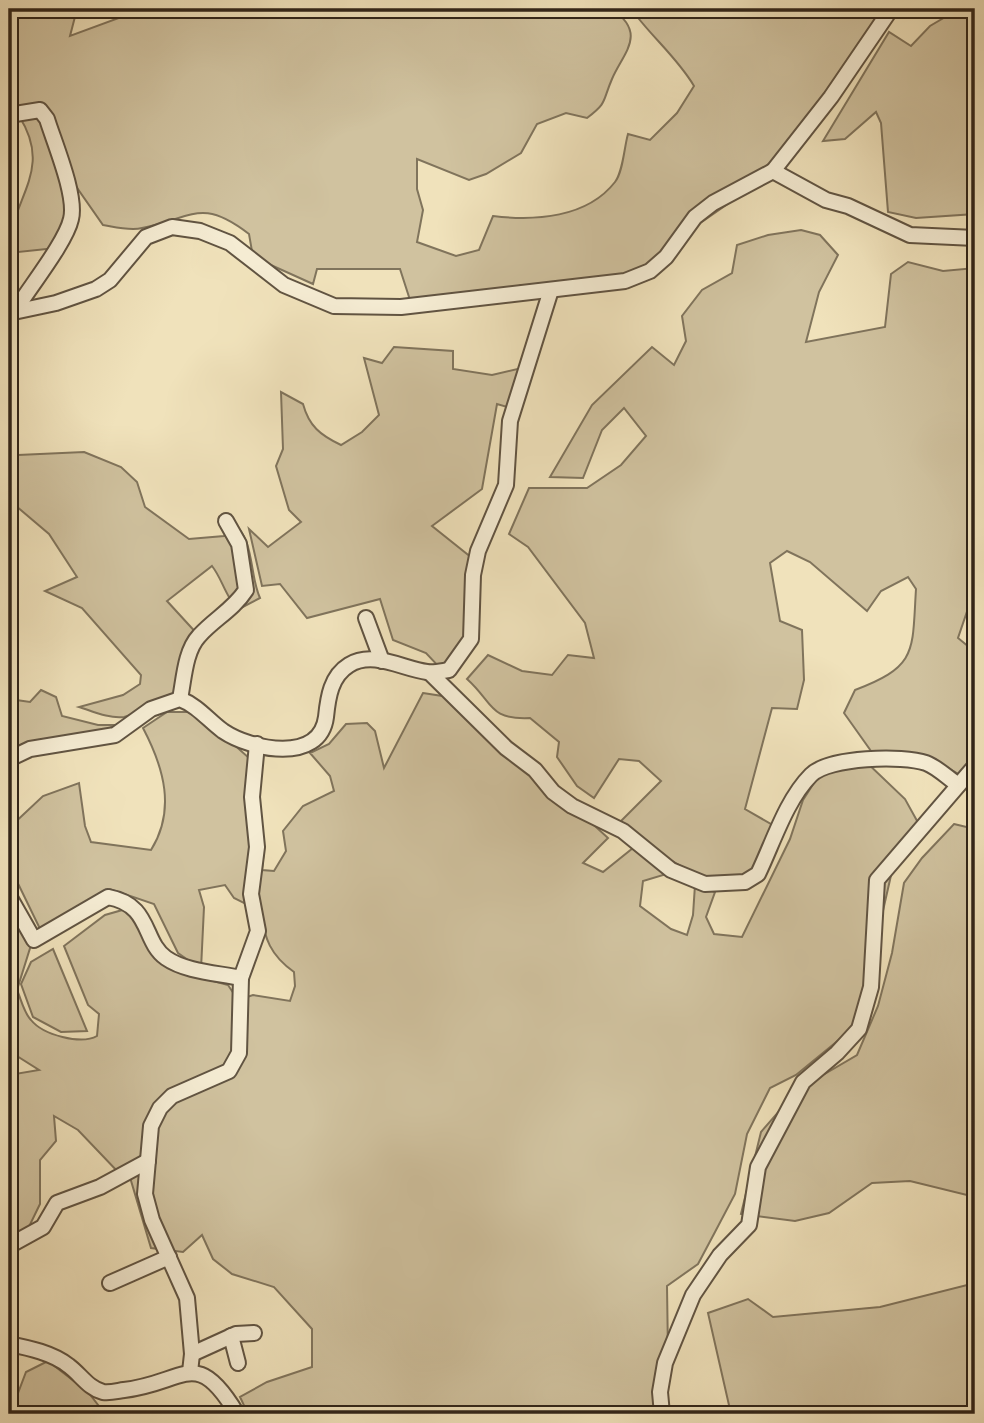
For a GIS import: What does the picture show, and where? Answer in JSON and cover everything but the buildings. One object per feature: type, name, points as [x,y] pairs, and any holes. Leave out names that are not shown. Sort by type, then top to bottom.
[{"type":"street","points":[[12,312],[56,303],[96,289],[110,280],[146,237],[172,227],[200,231],[230,243],[284,285],[334,306],[401,307],[625,281],[650,271],[666,257],[695,217],[713,203],[773,171],[831,97],[891,9]]},
{"type":"street","points":[[9,115],[40,110],[47,118],[71,202],[72,218],[64,235],[12,312]]},
{"type":"street","points":[[773,171],[826,200],[848,206],[911,235],[975,238]]},
{"type":"street","points":[[9,759],[30,749],[115,735],[150,709],[180,699],[193,704],[225,732],[257,744],[296,750],[312,743],[325,726],[328,698],[336,676],[349,665],[363,659],[430,673],[449,670],[471,639],[473,575],[478,551],[506,485],[510,421],[551,290]]},
{"type":"street","points":[[180,699],[190,651],[198,636],[238,603],[246,590],[239,544],[226,521]]},
{"type":"street","points":[[366,618],[382,661]]},
{"type":"street","points":[[430,673],[506,748],[535,770],[553,792],[572,806],[623,831],[671,870],[705,884],[745,881],[758,874],[796,797],[811,775],[824,765],[867,758],[927,763],[958,785]]},
{"type":"street","points":[[190,1373],[192,1354],[187,1298],[152,1220],[145,1194],[151,1126],[160,1108],[172,1096],[229,1071],[239,1054],[241,978],[258,931],[251,894],[257,847],[252,797],[257,744]]},
{"type":"street","points":[[662,1414],[660,1392],[665,1363],[693,1295],[720,1255],[749,1225],[758,1167],[803,1082],[837,1054],[859,1029],[871,987],[877,880],[975,766]]},
{"type":"street","points":[[9,897],[34,940],[108,897],[122,899],[138,913],[164,957],[185,966],[241,978]]},
{"type":"street","points":[[9,1242],[14,1243],[43,1227],[57,1203],[100,1187],[148,1161]]},
{"type":"street","points":[[110,1283],[169,1257]]},
{"type":"street","points":[[192,1354],[232,1336],[254,1332]]},
{"type":"street","points":[[232,1336],[238,1363]]},
{"type":"street","points":[[9,1344],[34,1349],[68,1365],[92,1388],[107,1393],[135,1389],[190,1373],[202,1374],[221,1387],[237,1414]]},
{"type":"shaded area","points":[[9,9],[77,9],[70,36],[143,9],[612,9],[629,27],[630,44],[604,101],[587,118],[566,113],[537,124],[521,153],[486,174],[469,180],[417,159],[417,189],[423,210],[417,242],[456,256],[479,250],[493,216],[543,217],[575,210],[590,203],[618,178],[628,134],[650,140],[677,113],[694,86],[635,14],[640,9],[884,9],[805,125],[752,187],[673,242],[644,272],[574,288],[521,285],[488,299],[410,300],[400,269],[317,269],[313,284],[253,257],[249,234],[219,216],[207,213],[197,213],[137,229],[103,225],[68,175],[71,238],[56,248],[9,253],[11,234],[32,170],[33,153],[29,136],[19,116],[9,118]]},
{"type":"shaded area","points":[[959,9],[975,9],[975,214],[916,218],[888,212],[881,123],[876,112],[845,139],[823,141],[889,32],[911,46],[930,26]]},
{"type":"shaded area","points":[[801,230],[820,235],[838,255],[819,292],[806,342],[885,327],[891,274],[908,262],[943,271],[975,268],[975,588],[958,638],[975,652],[975,762],[965,778],[935,760],[876,758],[844,713],[855,690],[891,673],[908,654],[914,628],[916,589],[908,577],[881,591],[867,611],[810,562],[787,551],[770,563],[780,621],[802,630],[804,680],[797,709],[772,708],[745,809],[783,831],[765,865],[729,883],[695,874],[614,828],[661,781],[639,761],[619,759],[594,798],[577,786],[557,757],[559,742],[530,718],[516,718],[499,713],[467,679],[488,655],[522,671],[552,675],[568,655],[594,658],[585,623],[528,547],[509,534],[529,488],[587,488],[621,465],[646,436],[624,408],[602,430],[583,478],[550,477],[592,405],[652,347],[674,365],[686,341],[682,316],[702,290],[732,273],[737,245],[768,235]]},
{"type":"shaded area","points":[[394,347],[453,351],[453,369],[492,375],[530,366],[518,410],[497,404],[482,489],[432,526],[477,562],[473,645],[441,669],[426,653],[393,640],[380,599],[307,618],[280,584],[262,586],[249,529],[268,547],[301,522],[289,510],[276,466],[283,449],[281,392],[303,404],[316,429],[341,445],[362,432],[379,415],[364,358],[382,363]]},
{"type":"shaded area","points":[[84,452],[121,467],[137,482],[145,507],[189,539],[224,536],[233,523],[245,539],[260,598],[239,609],[230,599],[212,566],[167,601],[200,637],[175,693],[124,717],[107,716],[79,707],[123,695],[140,684],[141,675],[82,608],[45,591],[77,577],[49,534],[9,500],[9,458],[18,455]]},
{"type":"shaded area","points":[[41,690],[56,697],[62,716],[98,725],[116,725],[87,739],[9,753],[9,699],[30,702]]},
{"type":"shaded area","points":[[423,693],[455,698],[608,838],[583,863],[603,872],[633,848],[670,873],[643,881],[640,906],[671,929],[687,935],[693,915],[695,885],[715,892],[706,917],[714,934],[742,937],[790,839],[803,800],[821,772],[863,759],[905,799],[921,828],[892,871],[857,1025],[796,1075],[770,1088],[747,1134],[735,1194],[698,1264],[667,1286],[668,1355],[655,1414],[248,1414],[240,1397],[267,1382],[312,1367],[312,1329],[274,1287],[232,1274],[213,1259],[202,1235],[183,1252],[151,1248],[129,1174],[119,1173],[78,1130],[54,1116],[56,1141],[40,1160],[40,1204],[23,1239],[9,1226],[9,1075],[39,1070],[9,1051],[9,903],[31,945],[17,990],[23,1006],[37,1025],[62,1037],[90,1039],[97,1036],[99,1014],[88,1005],[64,946],[105,915],[126,909],[166,957],[191,975],[228,985],[238,1000],[253,995],[290,1001],[295,986],[294,972],[279,959],[270,946],[260,911],[234,898],[225,885],[199,890],[204,907],[201,969],[178,953],[154,904],[110,889],[43,935],[9,865],[9,828],[43,796],[79,783],[85,826],[91,842],[151,850],[159,835],[165,804],[157,758],[143,728],[167,712],[188,712],[221,733],[249,758],[264,849],[262,870],[274,871],[286,851],[283,831],[303,806],[334,791],[330,776],[310,753],[329,744],[346,724],[367,723],[375,731],[384,768]]},
{"type":"shaded area","points":[[954,824],[975,829],[975,1197],[910,1181],[872,1183],[829,1213],[795,1221],[741,1214],[761,1132],[788,1101],[823,1075],[857,1055],[878,1006],[892,953],[904,883],[922,858]]},
{"type":"shaded area","points":[[53,949],[87,1031],[61,1032],[33,1017],[21,984],[31,962]]},
{"type":"shaded area","points":[[975,1283],[975,1414],[731,1414],[708,1313],[748,1299],[773,1317],[880,1307]]},
{"type":"shaded area","points":[[48,1361],[88,1392],[105,1414],[14,1414],[12,1409],[26,1372]]}]
